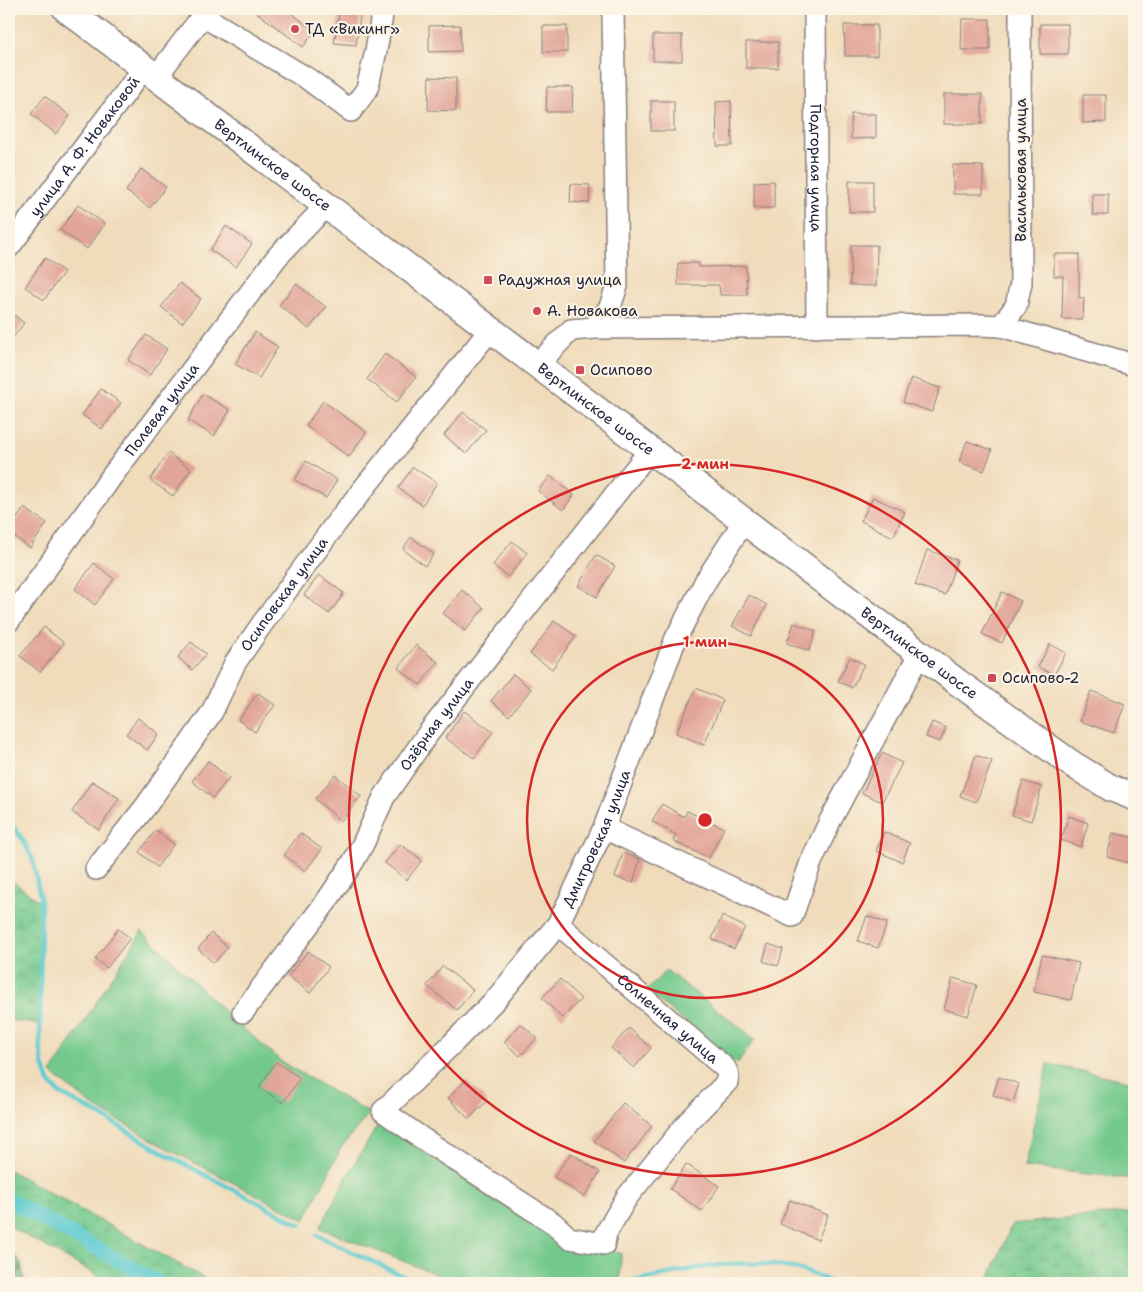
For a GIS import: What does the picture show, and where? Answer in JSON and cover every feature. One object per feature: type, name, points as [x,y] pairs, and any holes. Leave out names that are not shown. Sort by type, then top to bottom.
[{"type":"main road","name":"Вертлинское шоссе","points":[[66,9],[960,684],[1072,764],[1111,788],[1134,798]]},
{"type":"street","points":[[205,12],[308,79],[352,111],[367,89],[383,9]]},
{"type":"street","points":[[594,328],[610,307],[617,286],[613,9]]},
{"type":"street","name":"Подгорная улица","points":[[815,9],[817,327]]},
{"type":"street","name":"Васильковая улица","points":[[1001,326],[1016,306],[1021,283],[1020,9]]},
{"type":"street","name":"улица А. Ф. Новаковой","points":[[9,248],[150,73],[205,12]]},
{"type":"street","name":"Полевая улица","points":[[9,621],[112,476],[277,257],[327,206]]},
{"type":"street","points":[[536,365],[571,330],[594,328],[980,324],[1001,326],[1134,366]]},
{"type":"street","name":"Осиповская улица","points":[[96,869],[146,806],[212,712],[235,662],[262,624],[337,522],[490,330]]},
{"type":"street","name":"Озёрная улица","points":[[243,1012],[326,902],[353,862],[384,797],[427,735],[650,450]]},
{"type":"street","name":"Дмитровская улица","points":[[604,1244],[569,1238],[553,1223],[382,1111],[496,999],[558,924],[604,828],[676,638],[705,582],[744,521]]},
{"type":"street","points":[[604,828],[792,916],[811,862],[830,821],[920,653]]},
{"type":"street","name":"Солнечная улица","points":[[558,924],[725,1068],[728,1074],[727,1082],[689,1122],[627,1197],[606,1233],[604,1244]]},
{"type":"green space","points":[[9,878],[41,903],[40,1025],[9,1020]]},
{"type":"green space","points":[[142,931],[228,1015],[282,1062],[369,1113],[341,1148],[305,1220],[170,1150],[90,1104],[51,1073]]},
{"type":"green space","points":[[666,970],[755,1039],[737,1064],[647,991]]},
{"type":"green space","points":[[1048,1064],[1134,1082],[1134,1179],[1024,1167]]},
{"type":"green space","points":[[379,1123],[566,1243],[621,1253],[620,1280],[602,1283],[458,1283],[320,1228],[346,1178]]},
{"type":"green space","points":[[9,1170],[213,1283],[111,1283],[9,1226]]},
{"type":"green space","points":[[1134,1212],[1134,1283],[987,1283],[1012,1224]]},
{"type":"green space","points":[[9,1247],[21,1263],[25,1283],[9,1283]]},
{"type":"building","name":"ТД «Викинг»","points":[[252,9],[286,9],[315,31],[303,47]]},
{"type":"building","points":[[340,9],[361,9],[356,45],[334,43]]},
{"type":"building","points":[[962,19],[990,19],[990,50],[961,50]]},
{"type":"building","points":[[1040,24],[1068,24],[1068,54],[1040,54]]},
{"type":"building","points":[[460,25],[461,51],[429,52],[429,26]]},
{"type":"building","points":[[844,25],[877,25],[877,56],[845,56]]},
{"type":"building","points":[[543,26],[567,26],[567,52],[543,52]]},
{"type":"building","points":[[653,35],[682,35],[682,61],[653,61]]},
{"type":"building","points":[[746,42],[778,42],[778,68],[746,68]]},
{"type":"building","points":[[429,77],[456,78],[456,111],[428,110]]},
{"type":"building","points":[[547,87],[573,87],[572,112],[546,112]]},
{"type":"building","points":[[944,94],[982,94],[982,124],[944,124]]},
{"type":"building","points":[[1083,95],[1106,95],[1106,122],[1083,123]]},
{"type":"building","points":[[45,96],[70,116],[56,134],[31,114]]},
{"type":"building","points":[[651,101],[674,101],[674,131],[651,131]]},
{"type":"building","points":[[731,101],[732,146],[717,146],[716,102]]},
{"type":"building","points":[[851,114],[876,114],[876,138],[851,139]]},
{"type":"building","points":[[953,165],[983,166],[983,194],[953,194]]},
{"type":"building","points":[[141,169],[166,187],[150,208],[126,191]]},
{"type":"building","points":[[774,181],[774,208],[754,208],[754,182]]},
{"type":"building","points":[[849,181],[873,181],[873,212],[849,212]]},
{"type":"building","points":[[571,184],[590,185],[589,203],[570,202]]},
{"type":"building","points":[[1092,194],[1108,194],[1108,215],[1093,215]]},
{"type":"building","points":[[78,205],[105,224],[87,249],[60,230]]},
{"type":"building","points":[[226,226],[252,244],[236,267],[210,250]]},
{"type":"building","points":[[851,245],[877,245],[876,286],[850,285]]},
{"type":"building","points":[[1054,254],[1079,254],[1079,298],[1084,298],[1083,319],[1062,319],[1063,276],[1054,276]]},
{"type":"building","points":[[45,258],[64,272],[44,300],[25,287]]},
{"type":"building","points":[[678,263],[699,263],[699,267],[746,266],[747,295],[720,295],[719,285],[678,285]]},
{"type":"building","points":[[180,283],[201,299],[182,323],[161,307]]},
{"type":"building","points":[[296,284],[326,307],[309,329],[279,305]]},
{"type":"building","points":[[9,311],[24,323],[9,343]]},
{"type":"building","points":[[255,332],[278,347],[259,378],[235,364]]},
{"type":"building","points":[[146,335],[167,349],[150,375],[128,360]]},
{"type":"building","points":[[385,354],[416,377],[397,402],[367,379]]},
{"type":"building","points":[[911,378],[940,388],[932,412],[903,402]]},
{"type":"building","points":[[101,389],[121,403],[102,429],[82,415]]},
{"type":"building","points":[[203,394],[230,410],[214,436],[188,420]]},
{"type":"building","points":[[323,401],[366,432],[349,457],[306,426]]},
{"type":"building","points":[[463,412],[486,430],[466,454],[444,435]]},
{"type":"building","points":[[967,441],[992,450],[984,471],[959,462]]},
{"type":"building","points":[[168,453],[191,469],[173,496],[150,480]]},
{"type":"building","points":[[306,461],[337,480],[326,498],[295,480]]},
{"type":"building","points":[[413,467],[437,483],[422,505],[398,488]]},
{"type":"building","points":[[550,476],[574,495],[563,510],[538,491]]},
{"type":"building","points":[[873,497],[905,512],[893,537],[861,521]]},
{"type":"building","points":[[24,508],[47,523],[30,548],[9,533],[9,530]]},
{"type":"building","points":[[411,537],[434,554],[425,566],[403,549]]},
{"type":"building","points":[[512,541],[527,553],[508,577],[493,565]]},
{"type":"building","points":[[927,550],[957,560],[945,595],[915,585]]},
{"type":"building","points":[[596,555],[615,566],[597,597],[578,586]]},
{"type":"building","points":[[94,563],[114,579],[95,605],[75,589]]},
{"type":"building","points":[[319,575],[344,593],[329,614],[304,595]]},
{"type":"building","points":[[462,590],[484,608],[465,631],[443,613]]},
{"type":"building","points":[[1002,592],[1021,601],[1002,643],[982,634]]},
{"type":"building","points":[[749,595],[767,605],[751,636],[732,626]]},
{"type":"building","points":[[554,621],[576,636],[552,669],[530,654]]},
{"type":"building","points":[[794,623],[816,631],[809,651],[787,643]]},
{"type":"building","points":[[44,627],[64,643],[40,672],[20,656]]},
{"type":"building","points":[[191,642],[206,654],[192,670],[178,657]]},
{"type":"building","points":[[1050,644],[1066,653],[1054,675],[1038,667]]},
{"type":"building","points":[[416,645],[438,662],[420,685],[398,668]]},
{"type":"building","points":[[850,657],[864,664],[852,688],[838,681]]},
{"type":"building","points":[[513,674],[531,689],[509,716],[491,701]]},
{"type":"building","points":[[696,688],[723,700],[704,745],[676,733]]},
{"type":"building","points":[[1091,691],[1125,704],[1114,733],[1080,721]]},
{"type":"building","points":[[258,693],[275,705],[255,732],[238,720]]},
{"type":"building","points":[[464,711],[493,732],[474,758],[445,738]]},
{"type":"building","points":[[138,718],[159,734],[147,750],[126,734]]},
{"type":"building","points":[[932,722],[946,728],[940,742],[926,737]]},
{"type":"building","points":[[882,753],[902,763],[882,802],[862,793]]},
{"type":"building","points":[[976,755],[992,761],[976,802],[960,796]]},
{"type":"building","points":[[208,761],[229,778],[213,798],[192,781]]},
{"type":"building","points":[[335,775],[361,796],[341,821],[315,799]]},
{"type":"building","points":[[92,781],[119,798],[99,830],[72,812]]},
{"type":"building","points":[[1023,781],[1042,787],[1031,821],[1012,815]]},
{"type":"building","points":[[662,804],[684,817],[687,811],[724,828],[709,858],[673,841],[676,835],[652,821]]},
{"type":"building","points":[[1069,816],[1088,823],[1081,847],[1061,840]]},
{"type":"building","points":[[156,830],[174,844],[157,867],[139,852]]},
{"type":"building","points":[[884,832],[910,843],[902,862],[876,851]]},
{"type":"building","points":[[300,833],[322,849],[305,871],[284,855]]},
{"type":"building","points":[[1113,833],[1134,838],[1132,864],[1107,857]]},
{"type":"building","points":[[400,844],[422,860],[407,880],[385,863]]},
{"type":"building","points":[[623,853],[640,859],[633,883],[615,877]]},
{"type":"building","points":[[722,916],[745,927],[734,949],[712,939]]},
{"type":"building","points":[[867,916],[887,923],[878,948],[858,941]]},
{"type":"building","points":[[118,929],[130,938],[107,968],[95,959]]},
{"type":"building","points":[[211,933],[228,947],[214,963],[198,949]]},
{"type":"building","points":[[768,944],[783,949],[778,966],[763,961]]},
{"type":"building","points":[[308,951],[329,967],[310,993],[288,976]]},
{"type":"building","points":[[1042,955],[1079,963],[1071,1000],[1034,992]]},
{"type":"building","points":[[443,966],[473,990],[457,1010],[427,986]]},
{"type":"building","points":[[953,978],[977,985],[968,1016],[944,1009]]},
{"type":"building","points":[[560,979],[581,999],[562,1018],[542,998]]},
{"type":"building","points":[[521,1024],[537,1038],[520,1056],[504,1042]]},
{"type":"building","points":[[629,1028],[651,1048],[634,1068],[611,1048]]},
{"type":"building","points":[[276,1062],[300,1078],[283,1103],[259,1087]]},
{"type":"building","points":[[999,1077],[1019,1084],[1013,1102],[993,1095]]},
{"type":"building","points":[[466,1080],[487,1101],[469,1119],[448,1098]]},
{"type":"building","points":[[623,1103],[652,1126],[624,1163],[594,1141]]},
{"type":"building","points":[[571,1153],[600,1172],[584,1197],[554,1177]]},
{"type":"building","points":[[686,1164],[719,1186],[702,1211],[670,1189]]},
{"type":"building","points":[[790,1200],[828,1215],[818,1240],[780,1224]]},
{"type":"waterway","points":[[9,821],[23,840],[33,860],[41,903],[40,1044],[43,1065],[49,1082],[59,1093],[167,1155],[301,1225]]},
{"type":"waterway","points":[[9,1200],[159,1283]]},
{"type":"waterway","points":[[317,1235],[405,1277],[423,1283]]},
{"type":"waterway","points":[[625,1283],[704,1267],[756,1263],[808,1272],[833,1283]]},
{"type":"place","name":"ТД «Викинг»","points":[[295,29]]},
{"type":"place","name":"Радужная улица","points":[[488,280]]},
{"type":"place","name":"А. Новакова","points":[[537,311]]},
{"type":"place","name":"Осипово","points":[[580,370]]},
{"type":"place","name":"Осипово-2","points":[[992,678]]}]
